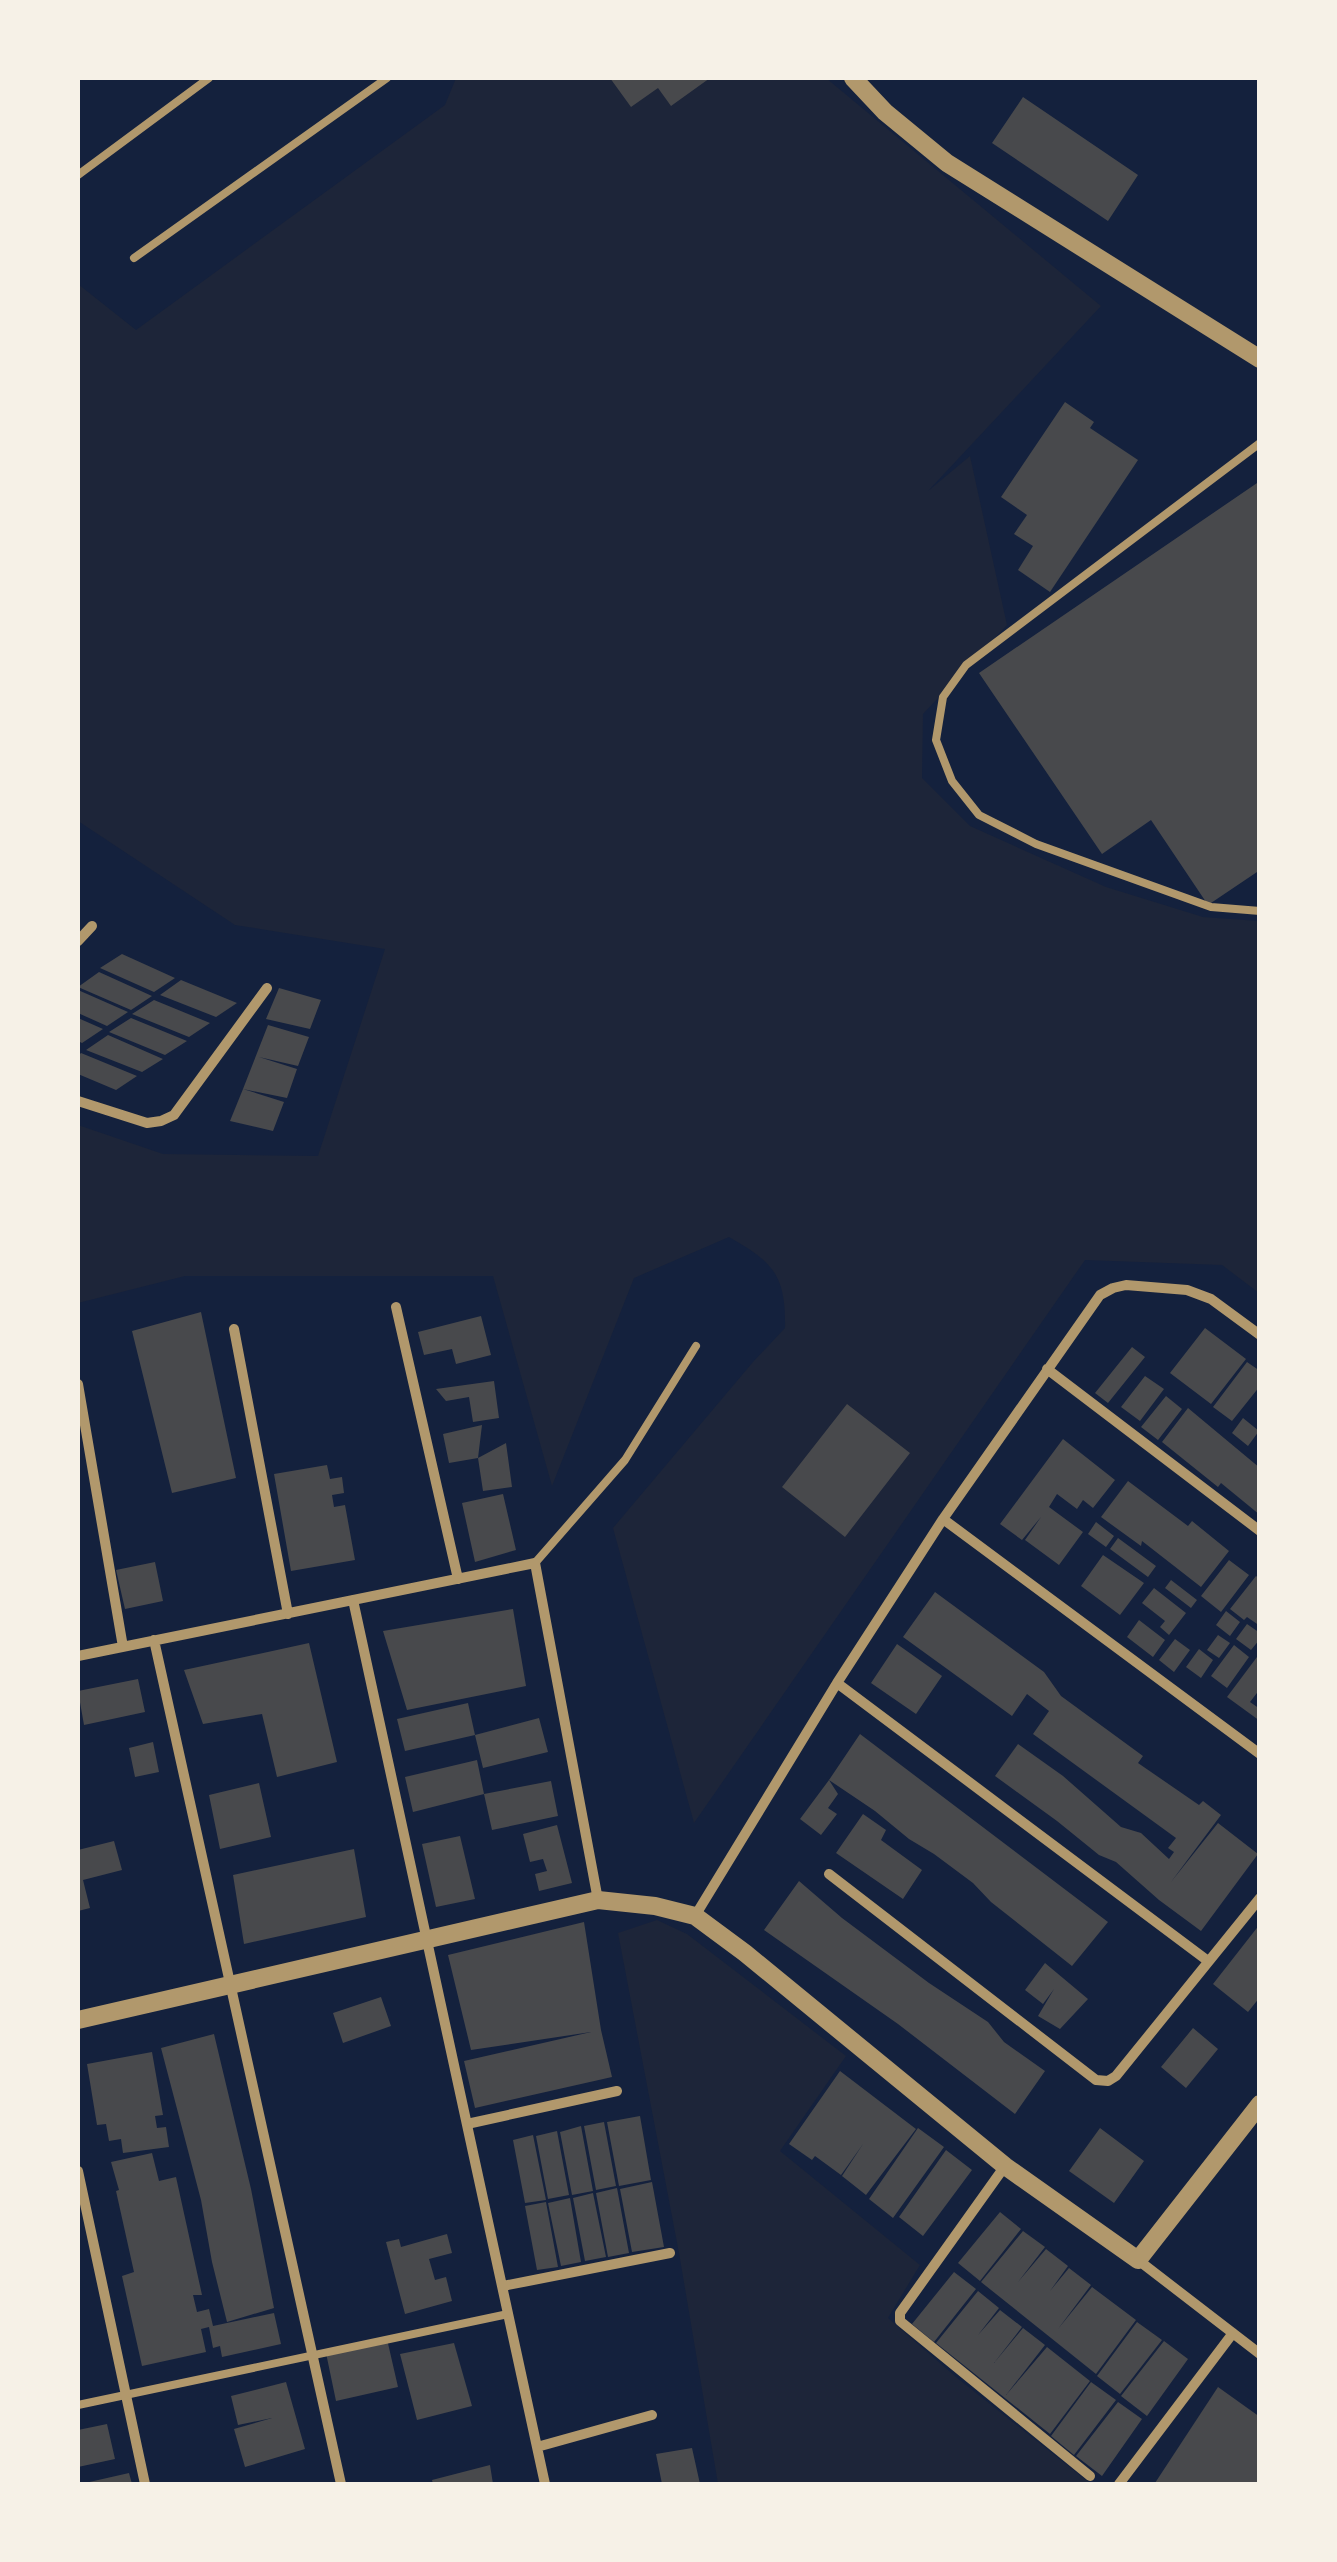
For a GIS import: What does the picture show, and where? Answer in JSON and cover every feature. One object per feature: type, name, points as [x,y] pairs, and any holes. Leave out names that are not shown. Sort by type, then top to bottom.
[{"type":"street","points":[[852,78],[885,112],[947,162],[1260,359]]},
{"type":"street","points":[[78,941],[92,926]]},
{"type":"street","points":[[78,1101],[148,1123],[174,1115],[266,988]]},
{"type":"street","points":[[694,1916],[943,1518],[1100,1295],[1126,1285],[1187,1290],[1212,1299],[1260,1335]]},
{"type":"street","points":[[396,1307],[458,1579]]},
{"type":"street","points":[[234,1328],[288,1614]]},
{"type":"street","points":[[1047,1368],[1260,1531]]},
{"type":"street","points":[[78,1384],[124,1647]]},
{"type":"street","points":[[943,1518],[1260,1754]]},
{"type":"street","points":[[78,1656],[535,1563],[598,1900]]},
{"type":"street","points":[[353,1600],[546,2484]]},
{"type":"street","points":[[154,1640],[341,2484]]},
{"type":"street","points":[[837,1682],[1208,1961]]},
{"type":"street","points":[[830,1874],[1096,2080],[1108,2081],[1260,1898]]},
{"type":"street","points":[[78,2020],[598,1900],[655,1906],[694,1916],[1005,2166],[1138,2260],[1260,2354]]},
{"type":"street","points":[[467,2124],[616,2092]]},
{"type":"street","points":[[1138,2260],[1260,2104]]},
{"type":"street","points":[[1005,2166],[900,2313],[900,2321],[1090,2476]]},
{"type":"street","points":[[78,2170],[145,2484]]},
{"type":"street","points":[[503,2286],[670,2252]]},
{"type":"street","points":[[1119,2484],[1233,2333]]},
{"type":"street","points":[[537,2447],[652,2414]]},
{"type":"lane","points":[[78,175],[209,78]]},
{"type":"lane","points":[[134,258],[387,78]]},
{"type":"lane","points":[[1260,443],[966,665],[944,696],[936,740],[952,781],[979,816],[1036,844],[1211,908],[1260,911]]},
{"type":"lane","points":[[535,1563],[625,1460],[696,1346]]},
{"type":"lane","points":[[78,2405],[508,2314]]},
{"type":"shaded area","points":[[456,78],[826,78],[1101,306],[928,491],[970,456],[1007,625],[923,714],[922,778],[970,826],[1106,887],[1203,917],[1259,921],[1259,1293],[1222,1265],[1085,1260],[694,1823],[613,1528],[785,1328],[779,1283],[756,1254],[729,1237],[634,1278],[552,1486],[493,1276],[185,1276],[78,1303],[78,1125],[163,1154],[318,1156],[385,949],[235,925],[78,821],[78,284],[136,330],[445,105]]},
{"type":"shaded area","points":[[657,1920],[687,1934],[846,2056],[780,2151],[920,2265],[888,2318],[1091,2484],[718,2484],[618,1933]]},
{"type":"building","points":[[610,78],[710,78],[671,106],[658,88],[631,107]]},
{"type":"building","points":[[1023,97],[1138,175],[1108,221],[992,143]]},
{"type":"building","points":[[1065,402],[1094,422],[1090,428],[1138,460],[1050,592],[1018,570],[1033,546],[1014,534],[1027,515],[1001,497]]},
{"type":"building","points":[[1260,481],[1260,870],[1208,905],[1151,820],[1102,854],[979,673]]},
{"type":"building","points":[[122,954],[175,978],[154,992],[100,968]]},
{"type":"building","points":[[99,972],[152,996],[131,1010],[78,987]]},
{"type":"building","points":[[181,980],[237,1003],[216,1017],[160,995]]},
{"type":"building","points":[[279,988],[321,1000],[310,1029],[266,1019]]},
{"type":"building","points":[[78,990],[128,1012],[107,1026],[78,1013]]},
{"type":"building","points":[[154,1000],[210,1023],[189,1037],[132,1014]]},
{"type":"building","points":[[78,1018],[103,1029],[82,1043],[78,1041]]},
{"type":"building","points":[[131,1018],[187,1041],[165,1055],[109,1032]]},
{"type":"building","points":[[268,1025],[309,1037],[298,1066],[259,1057],[297,1069],[287,1098],[243,1089]]},
{"type":"building","points":[[108,1035],[163,1059],[142,1072],[86,1050]]},
{"type":"building","points":[[81,1053],[137,1076],[116,1090],[78,1074]]},
{"type":"building","points":[[243,1089],[284,1102],[273,1131],[230,1121]]},
{"type":"building","points":[[201,1312],[236,1478],[172,1493],[132,1331]]},
{"type":"building","points":[[481,1316],[491,1355],[456,1364],[452,1349],[424,1355],[418,1332]]},
{"type":"building","points":[[1205,1328],[1246,1359],[1211,1404],[1170,1373]]},
{"type":"building","points":[[1132,1347],[1145,1357],[1108,1403],[1095,1393]]},
{"type":"building","points":[[1247,1362],[1260,1371],[1260,1386],[1232,1421],[1213,1407]]},
{"type":"building","points":[[1145,1376],[1164,1389],[1140,1421],[1121,1407]]},
{"type":"building","points":[[494,1381],[499,1418],[473,1422],[469,1397],[446,1401],[436,1389]]},
{"type":"building","points":[[1166,1396],[1182,1409],[1158,1440],[1141,1427]]},
{"type":"building","points":[[847,1404],[910,1453],[845,1537],[782,1487]]},
{"type":"building","points":[[1188,1408],[1260,1468],[1260,1515],[1162,1442]]},
{"type":"building","points":[[1243,1418],[1259,1431],[1248,1446],[1232,1433]]},
{"type":"building","points":[[482,1425],[478,1458],[449,1463],[443,1434]]},
{"type":"building","points":[[1063,1439],[1115,1480],[1093,1508],[1083,1500],[1077,1509],[1057,1494],[1049,1507],[1083,1532],[1059,1565],[1025,1540],[1041,1517],[1022,1540],[1000,1524]]},
{"type":"building","points":[[506,1443],[512,1487],[483,1491],[478,1458]]},
{"type":"building","points":[[327,1465],[330,1479],[342,1477],[344,1493],[332,1495],[334,1507],[345,1505],[355,1560],[291,1571],[274,1474]]},
{"type":"building","points":[[1128,1481],[1188,1526],[1192,1521],[1229,1551],[1201,1587],[1142,1541],[1141,1546],[1101,1517]]},
{"type":"building","points":[[503,1494],[516,1550],[475,1562],[462,1503]]},
{"type":"building","points":[[1096,1522],[1114,1536],[1106,1547],[1088,1534]]},
{"type":"building","points":[[1118,1538],[1156,1566],[1148,1577],[1110,1549]]},
{"type":"building","points":[[1103,1555],[1144,1583],[1120,1615],[1081,1586]]},
{"type":"building","points":[[1229,1560],[1249,1575],[1221,1612],[1201,1596]]},
{"type":"building","points":[[155,1562],[163,1601],[125,1609],[116,1570]]},
{"type":"building","points":[[1256,1576],[1260,1579],[1260,1626],[1230,1609]]},
{"type":"building","points":[[1171,1580],[1197,1600],[1191,1608],[1165,1588]]},
{"type":"building","points":[[1154,1588],[1186,1613],[1169,1635],[1160,1627],[1165,1621],[1142,1603]]},
{"type":"building","points":[[935,1592],[1044,1672],[1061,1696],[1143,1756],[1138,1763],[1199,1805],[1203,1801],[1221,1815],[1171,1882],[1218,1823],[1258,1854],[1201,1931],[1116,1862],[1099,1855],[995,1776],[1018,1744],[1063,1776],[1121,1827],[1141,1833],[1169,1859],[1174,1852],[1168,1848],[1176,1838],[1033,1734],[1049,1711],[1027,1694],[1012,1716],[903,1637]]},
{"type":"building","points":[[513,1609],[526,1686],[407,1710],[383,1631]]},
{"type":"building","points":[[1226,1611],[1240,1622],[1230,1636],[1216,1625]]},
{"type":"building","points":[[1139,1620],[1165,1640],[1153,1657],[1127,1637]]},
{"type":"building","points":[[1247,1624],[1260,1633],[1251,1650],[1236,1639]]},
{"type":"building","points":[[1218,1635],[1230,1643],[1219,1658],[1207,1650]]},
{"type":"building","points":[[1175,1639],[1190,1650],[1174,1672],[1159,1660]]},
{"type":"building","points":[[309,1643],[337,1762],[277,1777],[262,1714],[203,1724],[184,1670]]},
{"type":"building","points":[[897,1644],[942,1676],[916,1714],[871,1683]]},
{"type":"building","points":[[1234,1645],[1249,1657],[1227,1688],[1211,1676]]},
{"type":"building","points":[[1199,1649],[1213,1660],[1201,1678],[1186,1667]]},
{"type":"building","points":[[1260,1653],[1260,1689],[1250,1702],[1260,1709],[1260,1721],[1227,1697]]},
{"type":"building","points":[[138,1679],[145,1712],[84,1725],[78,1691]]},
{"type":"building","points":[[468,1703],[475,1735],[405,1751],[397,1719]]},
{"type":"building","points":[[539,1718],[548,1752],[483,1768],[475,1735]]},
{"type":"building","points":[[860,1734],[1108,1922],[1072,1966],[973,1883],[829,1780]]},
{"type":"building","points":[[153,1742],[159,1772],[135,1777],[129,1748]]},
{"type":"building","points":[[477,1760],[484,1794],[413,1812],[405,1777]]},
{"type":"building","points":[[829,1780],[838,1794],[828,1808],[837,1814],[821,1835],[800,1819]]},
{"type":"building","points":[[551,1781],[558,1816],[492,1830],[484,1794]]},
{"type":"building","points":[[259,1783],[271,1837],[220,1849],[209,1795]]},
{"type":"building","points":[[863,1814],[886,1830],[881,1840],[922,1870],[903,1899],[836,1853]]},
{"type":"building","points":[[557,1825],[572,1883],[539,1891],[535,1874],[547,1871],[543,1859],[530,1862],[523,1834]]},
{"type":"building","points":[[460,1836],[475,1899],[436,1907],[422,1844]]},
{"type":"building","points":[[114,1841],[122,1870],[83,1880],[90,1908],[78,1911],[78,1850]]},
{"type":"building","points":[[354,1849],[366,1917],[244,1944],[233,1875]]},
{"type":"building","points":[[799,1881],[929,1983],[988,2022],[1004,2042],[1045,2071],[1015,2114],[898,2024],[764,1930]]},
{"type":"building","points":[[584,1922],[612,2077],[475,2108],[464,2061],[591,2032],[471,2050],[448,1955]]},
{"type":"building","points":[[1260,1924],[1260,1997],[1248,2012],[1213,1984]]},
{"type":"building","points":[[1045,1963],[1088,1999],[1060,2029],[1038,2016],[1054,1989],[1043,2004],[1025,1990]]},
{"type":"building","points":[[381,1997],[391,2026],[343,2043],[333,2013]]},
{"type":"building","points":[[1193,2028],[1218,2049],[1186,2088],[1161,2067]]},
{"type":"building","points":[[214,2034],[274,2308],[227,2322],[201,2200],[161,2048]]},
{"type":"building","points":[[152,2052],[163,2115],[155,2116],[157,2128],[166,2127],[169,2147],[123,2153],[121,2139],[109,2141],[106,2124],[97,2125],[87,2064]]},
{"type":"building","points":[[840,2071],[916,2129],[866,2195],[842,2176],[863,2144],[841,2175],[815,2156],[812,2160],[789,2144]]},
{"type":"building","points":[[640,2116],[651,2180],[619,2186],[607,2122]]},
{"type":"building","points":[[604,2122],[616,2186],[596,2190],[584,2126]]},
{"type":"building","points":[[581,2126],[593,2191],[572,2195],[560,2132]]},
{"type":"building","points":[[918,2128],[944,2147],[893,2218],[869,2199]]},
{"type":"building","points":[[1100,2128],[1144,2161],[1114,2203],[1069,2171]]},
{"type":"building","points":[[557,2131],[569,2195],[548,2199],[536,2136]]},
{"type":"building","points":[[533,2135],[546,2200],[525,2203],[513,2140]]},
{"type":"building","points":[[946,2150],[972,2170],[923,2236],[899,2217]]},
{"type":"building","points":[[152,2153],[159,2181],[176,2177],[202,2295],[193,2295],[197,2312],[209,2309],[213,2326],[274,2313],[281,2344],[222,2357],[220,2346],[213,2348],[209,2327],[201,2329],[206,2352],[142,2366],[122,2276],[134,2272],[111,2162]]},
{"type":"building","points":[[652,2182],[664,2247],[632,2252],[620,2189]]},
{"type":"building","points":[[617,2188],[629,2253],[608,2257],[596,2193]]},
{"type":"building","points":[[593,2193],[606,2257],[585,2261],[573,2198]]},
{"type":"building","points":[[570,2198],[581,2262],[561,2266],[548,2203]]},
{"type":"building","points":[[546,2202],[558,2267],[537,2270],[525,2206]]},
{"type":"building","points":[[1000,2212],[1021,2229],[980,2281],[958,2263]]},
{"type":"building","points":[[1023,2231],[1045,2247],[1018,2282],[1046,2249],[1068,2266],[1050,2291],[1069,2268],[1091,2285],[1058,2329],[1092,2287],[1136,2320],[1096,2374],[981,2282]]},
{"type":"building","points":[[447,2234],[452,2253],[429,2259],[435,2280],[446,2277],[452,2301],[405,2314],[386,2242],[399,2239],[401,2247]]},
{"type":"building","points":[[954,2272],[976,2289],[934,2342],[912,2324]]},
{"type":"building","points":[[978,2291],[999,2308],[978,2335],[1000,2310],[1022,2327],[994,2363],[1023,2328],[1045,2345],[1006,2395],[1047,2347],[1090,2381],[1050,2434],[936,2343]]},
{"type":"building","points":[[1137,2322],[1162,2340],[1120,2394],[1097,2376]]},
{"type":"building","points":[[387,2339],[398,2387],[336,2401],[326,2353]]},
{"type":"building","points":[[1164,2341],[1188,2359],[1147,2416],[1121,2396]]},
{"type":"building","points":[[454,2343],[472,2406],[417,2420],[400,2354]]},
{"type":"building","points":[[286,2382],[305,2449],[245,2467],[234,2429],[272,2418],[238,2425],[231,2396]]},
{"type":"building","points":[[1091,2382],[1116,2400],[1074,2455],[1051,2436]]},
{"type":"building","points":[[1218,2387],[1260,2417],[1260,2484],[1155,2483]]},
{"type":"building","points":[[1118,2402],[1142,2419],[1102,2476],[1076,2456]]},
{"type":"building","points":[[107,2424],[115,2459],[78,2467],[78,2430]]},
{"type":"building","points":[[692,2448],[700,2484],[662,2484],[656,2454]]},
{"type":"building","points":[[490,2465],[493,2484],[433,2484],[432,2480]]},
{"type":"building","points":[[129,2473],[132,2484],[85,2484],[85,2483]]}]
